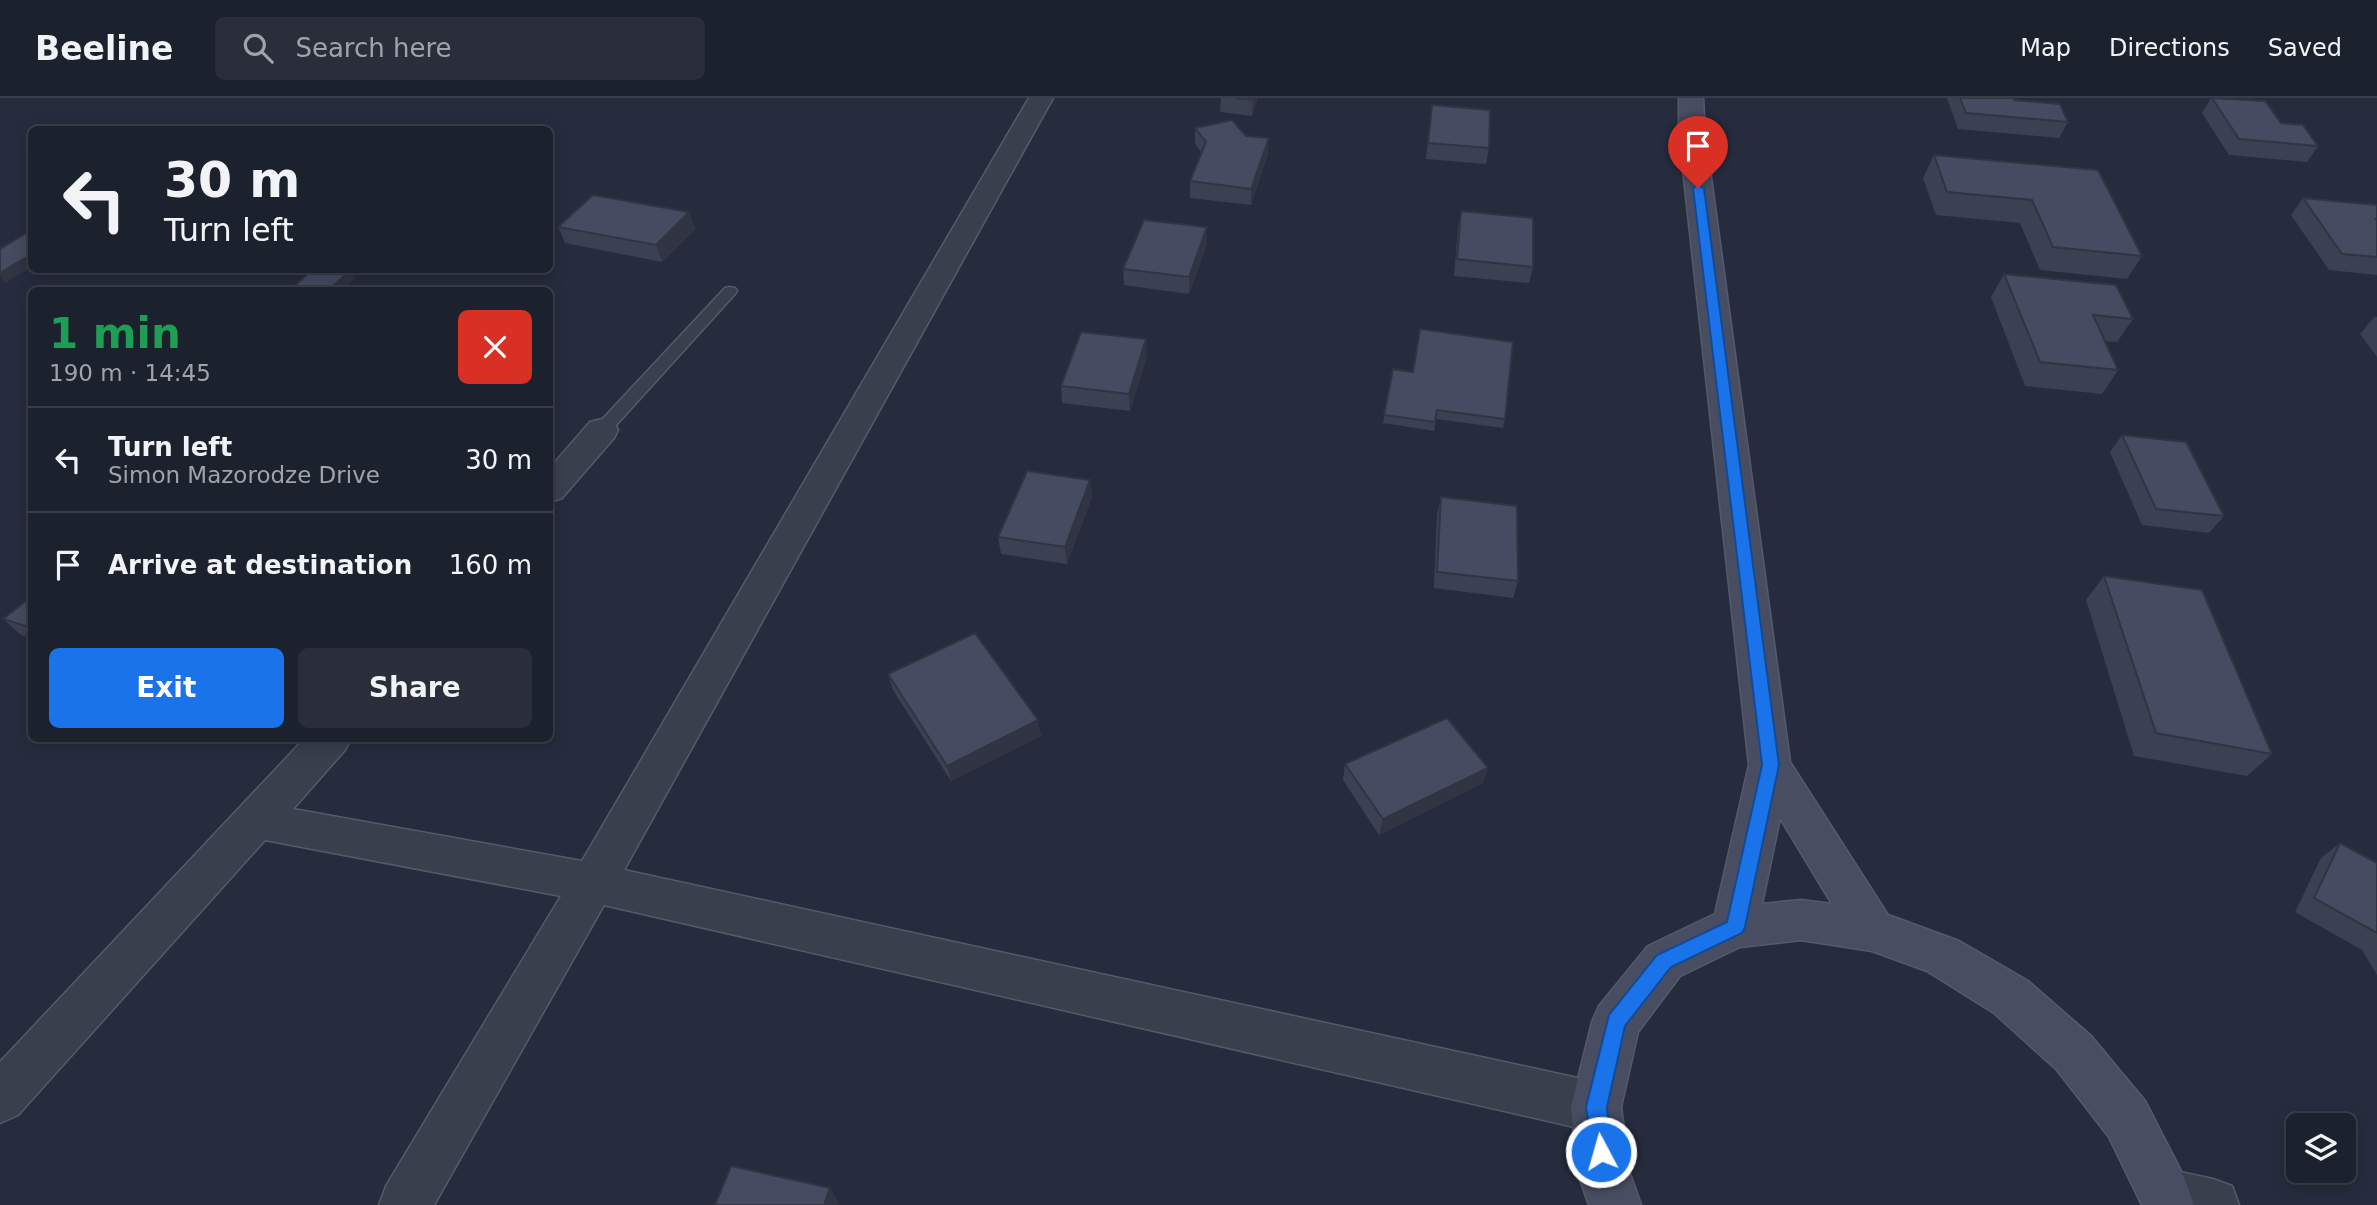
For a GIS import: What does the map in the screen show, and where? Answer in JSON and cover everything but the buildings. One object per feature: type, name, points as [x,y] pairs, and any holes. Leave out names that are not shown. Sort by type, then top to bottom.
[{"type":"street","points":[[405,1205],[593,883],[1041,98]]},
{"type":"street","points":[[1691,98],[1692,133],[1770,765],[1735,927]]},
{"type":"street","points":[[553,487],[602,430]]},
{"type":"street","points":[[0,1098],[327,742]]},
{"type":"street","points":[[1770,765],[1872,930]]},
{"type":"street","points":[[256,820],[593,883],[1597,1107]]},
{"type":"street","points":[[1615,1205],[1604,1174],[1597,1107],[1616,1022],[1664,961],[1735,927],[1801,920],[1872,930],[1943,956],[2011,997],[2074,1053],[2127,1119],[2182,1202]]},
{"type":"lane","points":[[602,430],[730,291]]},
{"type":"route","points":[[1601,1152],[1597,1107],[1616,1022],[1664,961],[1735,927],[1770,765],[1698,188]]}]
